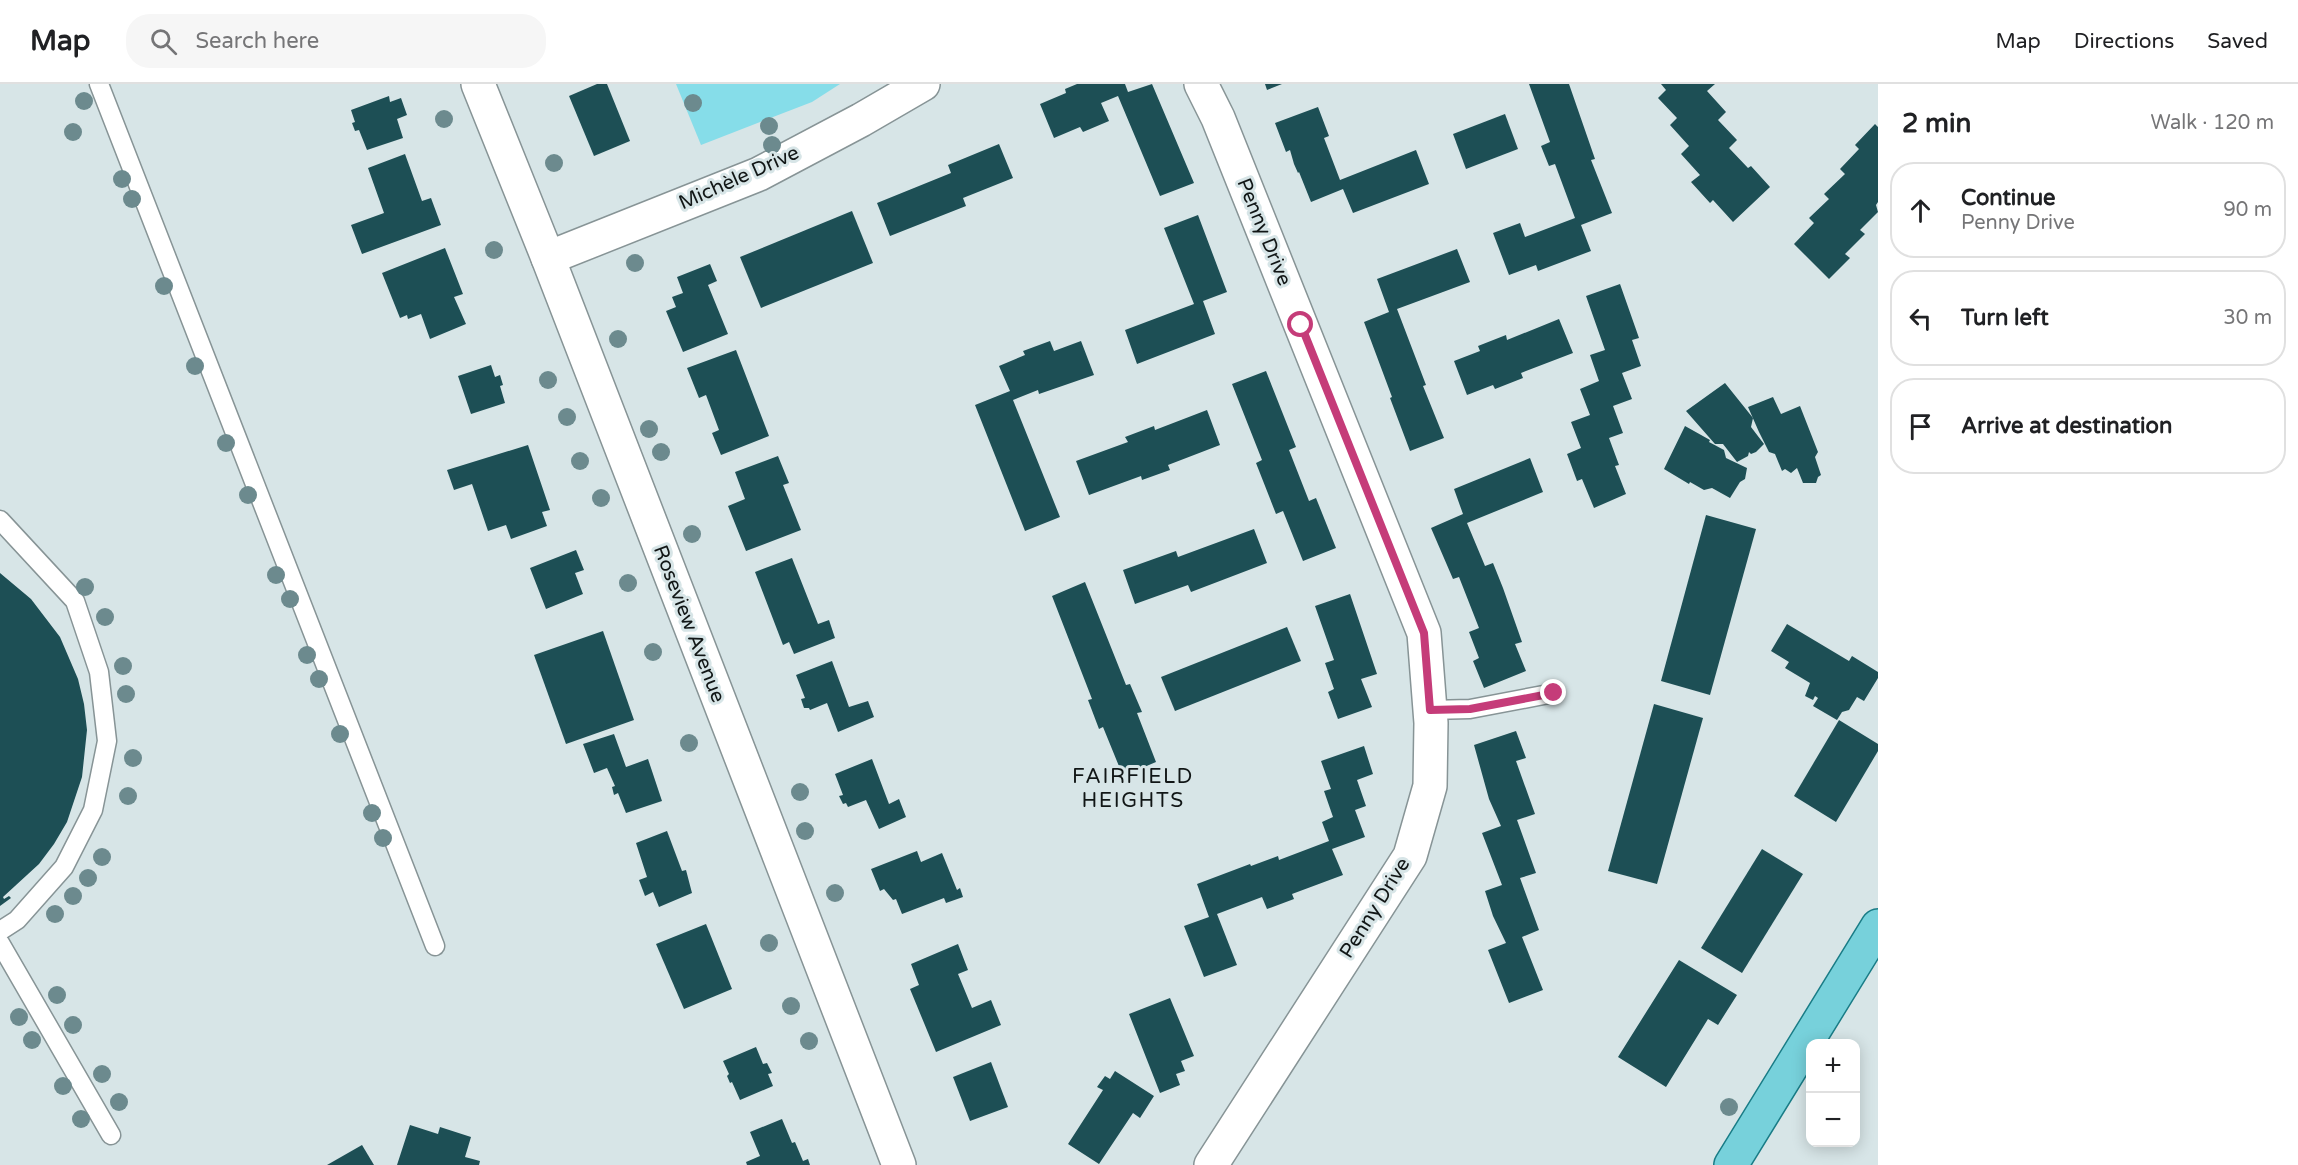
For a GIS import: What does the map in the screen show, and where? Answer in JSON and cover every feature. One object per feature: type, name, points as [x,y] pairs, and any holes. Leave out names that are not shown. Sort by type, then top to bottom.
[{"type":"main road","points":[[1731,1165],[1878,926]]},
{"type":"street","name":"Roseview Avenue","points":[[478,84],[548,258],[899,1165]]},
{"type":"street","name":"Michèle Drive","points":[[548,258],[759,174],[923,84]]},
{"type":"street","name":"Penny Drive","points":[[1200,84],[1218,118],[1424,633],[1430,710],[1430,786],[1410,856],[1211,1165]]},
{"type":"lane","points":[[99,84],[435,946]]},
{"type":"lane","points":[[0,520],[75,601],[99,672],[107,741],[93,810],[63,867],[17,920],[0,931]]},
{"type":"lane","points":[[1430,710],[1470,709],[1554,693]]},
{"type":"lane","points":[[0,943],[111,1135]]},
{"type":"shaded area","points":[[676,84],[840,84],[812,102],[701,145]]},
{"type":"building","points":[[597,84],[607,84],[630,141],[594,156],[569,96]]},
{"type":"building","points":[[1077,84],[1125,84],[1128,92],[1152,84],[1194,183],[1160,196],[1118,96],[1101,103],[1109,121],[1083,132],[1080,127],[1054,138],[1040,104],[1066,93],[1065,89]]},
{"type":"building","points":[[1265,84],[1282,84],[1267,90]]},
{"type":"building","points":[[1529,84],[1569,84],[1595,159],[1591,160],[1612,213],[1581,225],[1591,251],[1538,271],[1536,265],[1509,275],[1493,233],[1520,223],[1525,237],[1575,218],[1555,164],[1549,166],[1541,146],[1550,142]]},
{"type":"building","points":[[1661,84],[1715,84],[1707,91],[1726,112],[1718,120],[1737,140],[1729,148],[1748,168],[1751,166],[1770,187],[1733,222],[1713,200],[1710,203],[1691,182],[1700,175],[1681,154],[1689,146],[1670,125],[1677,118],[1658,98],[1666,90]]},
{"type":"building","points":[[389,96],[390,102],[401,98],[407,115],[397,119],[403,138],[367,150],[359,130],[355,131],[351,110]]},
{"type":"building","points":[[1318,107],[1329,136],[1324,138],[1340,180],[1416,150],[1429,184],[1353,213],[1343,189],[1311,202],[1290,150],[1286,152],[1275,123]]},
{"type":"building","points":[[1505,114],[1518,149],[1466,169],[1453,134]]},
{"type":"building","points":[[1875,124],[1878,127],[1878,202],[1876,205],[1878,212],[1860,230],[1865,234],[1845,254],[1850,258],[1829,279],[1794,244],[1814,223],[1809,218],[1829,199],[1824,194],[1845,174],[1840,169],[1859,149],[1855,145]]},
{"type":"building","points":[[999,144],[1013,178],[963,198],[966,206],[890,236],[877,203],[951,173],[948,165]]},
{"type":"building","points":[[405,154],[422,201],[431,198],[441,225],[362,254],[351,225],[384,213],[368,168]]},
{"type":"building","points":[[852,211],[873,263],[761,308],[740,257]]},
{"type":"building","points":[[1198,215],[1227,292],[1203,301],[1215,334],[1137,364],[1125,330],[1194,304],[1164,228]]},
{"type":"building","points":[[445,248],[463,294],[454,297],[466,324],[430,339],[421,314],[408,319],[407,315],[400,318],[382,273]]},
{"type":"building","points":[[1457,249],[1470,282],[1397,309],[1426,385],[1423,386],[1444,438],[1410,451],[1364,322],[1389,312],[1377,279]]},
{"type":"building","points":[[710,264],[717,281],[708,285],[728,334],[683,352],[666,311],[676,307],[672,297],[683,293],[677,277]]},
{"type":"building","points":[[1620,284],[1639,338],[1632,340],[1641,366],[1622,373],[1632,399],[1613,406],[1623,433],[1609,438],[1619,465],[1615,466],[1626,494],[1594,508],[1582,479],[1577,481],[1567,454],[1581,448],[1571,422],[1590,415],[1580,389],[1599,381],[1590,355],[1605,350],[1586,296]]},
{"type":"building","points":[[1559,319],[1573,353],[1521,373],[1523,378],[1495,389],[1493,385],[1467,395],[1454,361],[1480,351],[1478,346],[1506,335],[1507,340]]},
{"type":"building","points":[[1050,341],[1054,351],[1081,341],[1094,375],[1039,394],[1038,390],[1013,400],[1060,517],[1025,531],[975,405],[1010,391],[999,366],[1025,355],[1023,351]]},
{"type":"building","points":[[736,350],[769,436],[721,455],[712,433],[719,430],[706,395],[699,398],[687,368]]},
{"type":"building","points":[[491,365],[495,377],[500,375],[503,385],[500,386],[505,403],[471,414],[458,376]]},
{"type":"building","points":[[1266,371],[1296,447],[1289,450],[1309,501],[1316,498],[1336,548],[1303,561],[1283,511],[1276,514],[1256,463],[1262,460],[1232,384]]},
{"type":"building","points":[[1725,383],[1753,418],[1751,427],[1764,444],[1756,452],[1751,454],[1749,452],[1748,456],[1737,462],[1723,444],[1715,444],[1686,411]]},
{"type":"building","points":[[1773,397],[1781,414],[1800,406],[1818,452],[1815,457],[1821,475],[1816,483],[1803,483],[1797,468],[1791,473],[1785,469],[1782,471],[1775,454],[1769,452],[1759,432],[1748,407]]},
{"type":"building","points":[[1207,410],[1220,445],[1168,465],[1170,470],[1142,480],[1141,476],[1089,495],[1076,461],[1128,442],[1125,437],[1154,426],[1155,430]]},
{"type":"building","points":[[1685,426],[1724,450],[1726,458],[1747,468],[1745,479],[1740,482],[1730,498],[1712,488],[1704,490],[1690,482],[1689,484],[1664,469]]},
{"type":"building","points":[[528,445],[550,510],[542,512],[547,526],[511,539],[506,525],[488,531],[472,484],[454,490],[447,470]]},
{"type":"building","points":[[778,456],[789,483],[783,485],[801,530],[746,551],[728,506],[745,499],[735,472]]},
{"type":"building","points":[[1530,458],[1543,492],[1467,523],[1485,566],[1493,563],[1503,588],[1522,642],[1515,644],[1526,671],[1484,688],[1473,661],[1479,658],[1469,632],[1479,628],[1459,577],[1453,579],[1431,528],[1463,514],[1454,489]]},
{"type":"building","points":[[1706,515],[1756,529],[1710,695],[1661,681]]},
{"type":"building","points":[[1254,529],[1267,563],[1191,592],[1188,585],[1135,604],[1123,570],[1176,551],[1178,557]]},
{"type":"building","points":[[576,550],[584,570],[575,573],[583,594],[546,609],[530,568]]},
{"type":"building","points":[[792,558],[818,624],[829,620],[835,638],[794,654],[789,642],[783,645],[755,572]]},
{"type":"building","points":[[0,573],[31,599],[60,637],[78,679],[87,730],[82,777],[67,822],[39,864],[3,897],[4,899],[9,896],[11,898],[0,906]]},
{"type":"building","points":[[1085,582],[1126,685],[1130,684],[1142,712],[1137,713],[1156,762],[1123,776],[1103,727],[1099,729],[1088,700],[1092,699],[1052,596]]},
{"type":"building","points":[[1350,594],[1377,674],[1361,679],[1372,707],[1338,719],[1328,692],[1334,689],[1325,663],[1334,660],[1315,606]]},
{"type":"building","points":[[1787,624],[1849,661],[1852,656],[1878,672],[1878,678],[1864,701],[1857,697],[1849,710],[1842,712],[1837,720],[1813,706],[1818,698],[1815,696],[1813,700],[1805,696],[1810,683],[1785,668],[1789,662],[1771,651]]},
{"type":"building","points":[[1287,627],[1301,661],[1175,711],[1161,677]]},
{"type":"building","points":[[603,631],[634,720],[566,744],[534,655]]},
{"type":"building","points":[[832,661],[849,707],[868,701],[874,717],[838,732],[827,703],[810,710],[804,708],[801,699],[805,698],[796,675]]},
{"type":"building","points":[[1654,704],[1703,718],[1657,884],[1608,871]]},
{"type":"building","points":[[1839,720],[1878,744],[1878,751],[1836,822],[1794,796]]},
{"type":"building","points":[[1516,731],[1526,758],[1516,761],[1535,814],[1517,820],[1536,873],[1520,878],[1539,930],[1522,937],[1543,990],[1509,1003],[1488,950],[1506,943],[1493,916],[1485,891],[1502,885],[1482,833],[1501,826],[1489,799],[1474,745]]},
{"type":"building","points":[[614,734],[626,767],[648,759],[662,801],[626,813],[618,793],[614,795],[612,787],[615,786],[607,768],[594,773],[583,744]]},
{"type":"building","points":[[1364,746],[1373,774],[1357,780],[1366,806],[1355,810],[1365,837],[1332,849],[1343,875],[1292,894],[1294,899],[1267,909],[1262,897],[1217,914],[1237,965],[1204,977],[1184,926],[1209,917],[1197,884],[1250,864],[1251,866],[1278,856],[1279,860],[1329,841],[1322,822],[1333,817],[1324,791],[1331,789],[1321,761]]},
{"type":"building","points":[[872,759],[889,804],[899,799],[906,817],[879,829],[866,800],[848,807],[846,803],[843,804],[839,796],[843,795],[835,774]]},
{"type":"building","points":[[667,831],[682,871],[686,870],[692,893],[659,907],[653,892],[645,896],[639,880],[647,877],[636,843]]},
{"type":"building","points":[[1762,849],[1803,874],[1742,973],[1701,948]]},
{"type":"building","points":[[917,851],[921,862],[942,853],[957,890],[960,888],[963,897],[946,903],[944,898],[902,914],[896,899],[893,900],[884,889],[880,891],[871,869]]},
{"type":"building","points":[[706,924],[732,989],[684,1009],[656,944]]},
{"type":"building","points":[[958,944],[968,970],[958,974],[972,1008],[991,1000],[1001,1025],[936,1052],[910,989],[919,985],[911,964]]},
{"type":"building","points":[[1679,960],[1737,995],[1718,1025],[1708,1019],[1666,1087],[1618,1057]]},
{"type":"building","points":[[1170,998],[1194,1056],[1181,1061],[1185,1071],[1176,1074],[1180,1085],[1160,1093],[1129,1014]]},
{"type":"building","points":[[756,1047],[763,1064],[767,1063],[772,1073],[768,1074],[773,1086],[740,1100],[732,1082],[730,1083],[723,1061]]},
{"type":"building","points":[[991,1062],[1008,1107],[970,1121],[953,1077]]},
{"type":"building","points":[[1115,1071],[1154,1096],[1140,1118],[1133,1113],[1099,1164],[1068,1144],[1103,1090],[1097,1087],[1105,1076],[1110,1079]]},
{"type":"building","points":[[782,1119],[792,1143],[795,1142],[803,1161],[808,1159],[810,1165],[747,1165],[746,1162],[760,1156],[750,1132]]},
{"type":"building","points":[[410,1125],[438,1134],[440,1127],[471,1137],[465,1157],[480,1161],[479,1165],[397,1165]]},
{"type":"building","points":[[362,1145],[374,1165],[327,1165]]},
{"type":"district","name":"FAIRFIELD HEIGHTS","points":[[1133,788]]},
{"type":"route","points":[[1301,325],[1424,633],[1430,710],[1470,709],[1554,693]]}]
